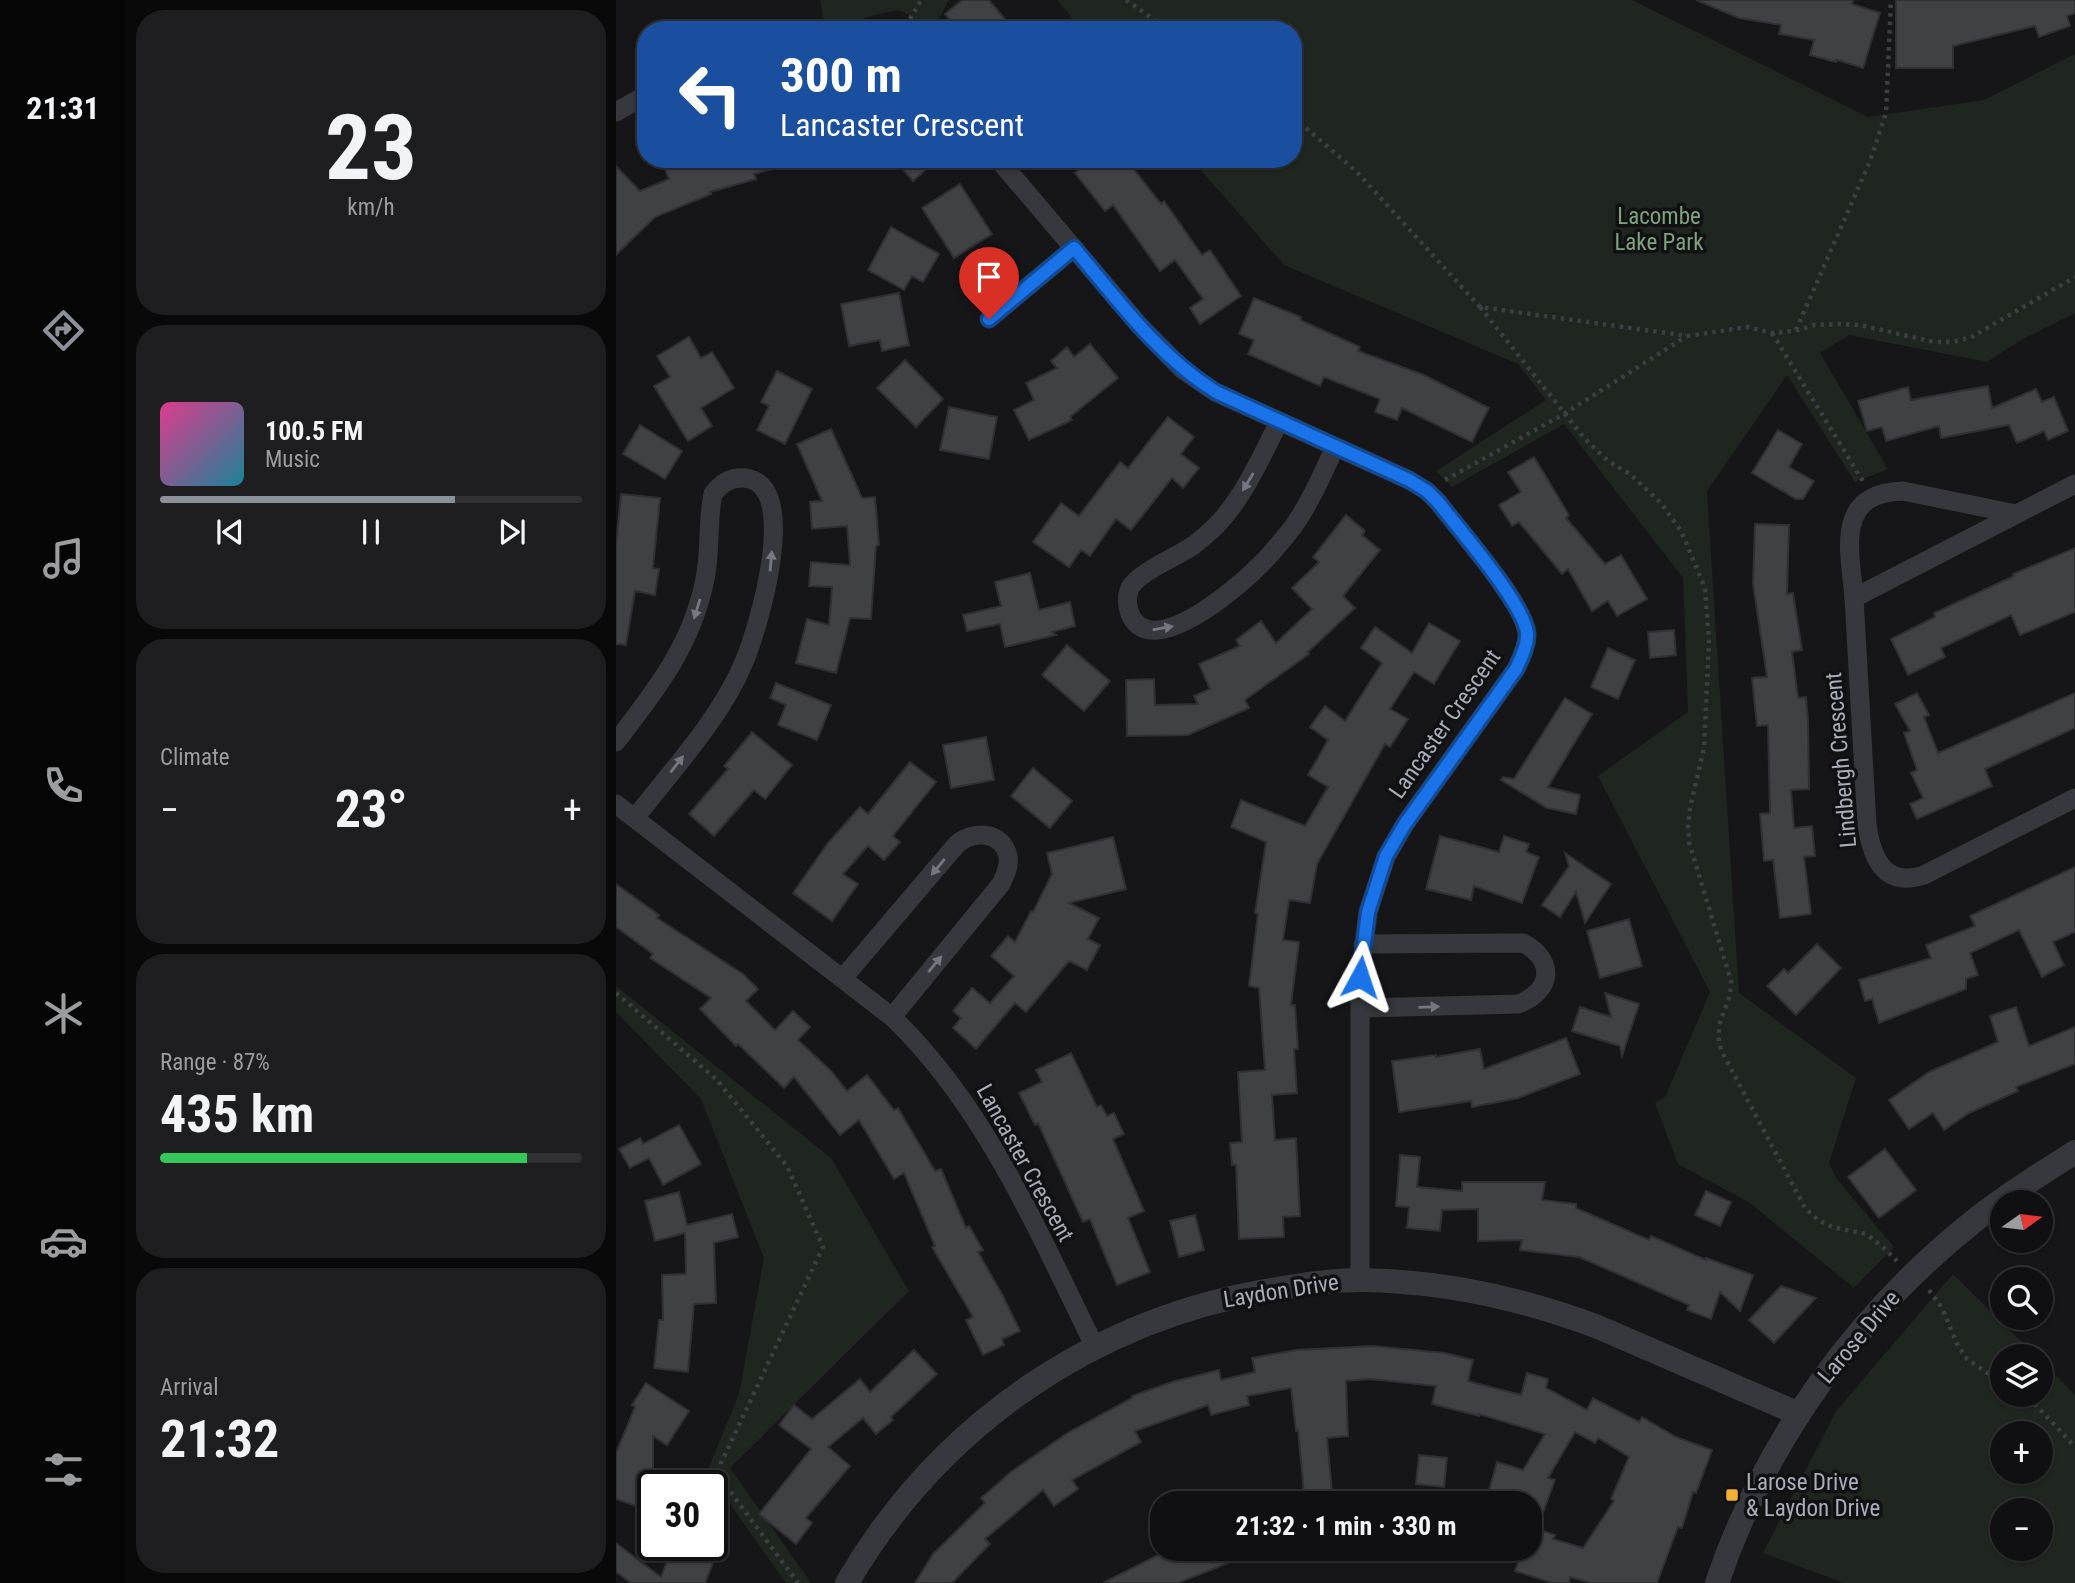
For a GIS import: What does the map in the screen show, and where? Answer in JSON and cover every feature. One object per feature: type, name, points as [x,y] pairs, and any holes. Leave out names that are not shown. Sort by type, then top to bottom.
[{"type":"street","points":[[616,112],[637,100]]},
{"type":"street","name":"Lancaster Crescent","points":[[1006,168],[1139,325],[1183,370],[1216,392],[1409,480],[1427,491],[1515,602],[1525,620],[1528,635],[1516,669],[1405,824],[1386,856],[1368,912],[1360,977],[1360,1280]]},
{"type":"street","points":[[989,319],[1074,248]]},
{"type":"street","points":[[1279,422],[1248,483],[1217,525],[1194,545],[1140,577],[1130,588],[1126,602],[1132,617],[1142,627],[1154,631],[1186,621],[1217,602],[1259,567],[1295,524],[1335,447]]},
{"type":"street","points":[[616,742],[659,687],[690,630],[705,579],[713,494],[724,482],[735,478],[756,481],[768,494],[772,513],[769,573],[758,625],[744,662],[726,695],[696,740],[635,818]]},
{"type":"street","points":[[1853,598],[2075,484]]},
{"type":"street","name":"Lindbergh Crescent","points":[[2016,514],[1903,491],[1872,498],[1857,511],[1850,526],[1867,825],[1873,855],[1888,873],[1905,879],[1924,875],[2075,799]]},
{"type":"street","name":"Lancaster Crescent","points":[[616,804],[892,1017],[942,1073],[981,1128],[1010,1178],[1095,1347]]},
{"type":"street","points":[[843,978],[957,844],[965,837],[975,834],[992,836],[998,840],[1008,857],[1008,866],[1001,884],[892,1017]]},
{"type":"street","points":[[1361,1009],[1518,1004],[1531,999],[1540,990],[1545,979],[1544,963],[1536,950],[1523,943],[1363,944]]},
{"type":"street","name":"Larose Drive","points":[[1717,1583],[1732,1540],[1759,1482],[1814,1392],[1863,1327],[1913,1275],[1974,1220],[2075,1152]]},
{"type":"street","name":"Laydon Drive","points":[[846,1583],[890,1518],[922,1479],[988,1416],[1040,1378],[1095,1347],[1144,1325],[1210,1303],[1283,1288],[1360,1280],[1406,1282],[1454,1287],[1512,1298],[1598,1327],[1799,1415]]},
{"type":"path","points":[[910,19],[921,0]]},
{"type":"path","points":[[1126,0],[1155,21]]},
{"type":"path","points":[[1795,331],[1870,160],[1886,113],[1891,0]]},
{"type":"path","points":[[1302,125],[1357,172],[1480,307],[1585,439],[1608,461],[1630,474],[1661,503],[1681,531],[1705,587],[1709,641],[1704,748],[1688,825],[1689,842],[1731,981],[1730,998],[1719,1021],[1721,1049],[1805,1208],[1818,1220],[1832,1227],[1866,1234],[1898,1261]]},
{"type":"path","points":[[1480,307],[1688,335],[1748,327],[1772,333],[1795,331],[1814,325],[1860,324],[1934,342],[1970,338],[2075,277]]},
{"type":"path","points":[[1772,333],[1866,487]]},
{"type":"path","points":[[1443,482],[1564,414],[1688,335]]},
{"type":"path","points":[[616,993],[716,1079],[787,1166],[823,1247],[721,1463],[720,1471],[724,1483],[797,1583]]},
{"type":"path","points":[[1925,1284],[1942,1308],[1958,1346],[1967,1359],[1990,1375]]},
{"type":"path","points":[[2038,1407],[2075,1447]]},
{"type":"green space","points":[[820,0],[949,0],[937,21],[915,21],[900,11],[894,11],[857,21],[824,21]]},
{"type":"green space","name":"Lacombe Lake Park","points":[[1057,0],[1632,0],[1868,117],[1984,100],[2075,54],[2075,313],[2021,340],[1987,362],[1849,335],[1820,353],[1888,469],[1855,482],[1787,375],[1707,491],[1739,993],[1856,1078],[1829,1163],[1837,1179],[1894,1247],[1854,1288],[1750,1203],[1678,1164],[1655,1103],[1665,1097],[1710,992],[1598,776],[1688,712],[1683,578],[1564,424],[1452,487],[1436,471],[1546,400],[1518,364],[1284,265],[1199,168],[1302,168],[1302,21],[1074,21]]},
{"type":"green space","points":[[616,986],[831,1158],[909,1291],[730,1468],[811,1583],[786,1583],[728,1502],[728,1470],[708,1470],[739,1394],[764,1258],[701,1099],[616,1012]]},
{"type":"green space","points":[[1953,1274],[1990,1311],[1990,1330],[2010,1330],[2024,1344],[1990,1344],[1990,1407],[2053,1407],[2053,1372],[2075,1395],[2075,1583],[1844,1583],[1763,1553],[1836,1411]]},
{"type":"building","points":[[962,0],[989,0],[1006,21],[951,21],[945,14]]},
{"type":"building","points":[[1696,0],[1853,0],[1852,4],[1880,13],[1863,68],[1810,55],[1814,40],[1779,34],[1781,25],[1739,18]]},
{"type":"building","points":[[1896,0],[2075,0],[2075,13],[2067,16],[2070,26],[2039,37],[2035,26],[1953,46],[1953,68],[1896,68]]},
{"type":"building","points":[[616,166],[640,191],[669,179],[665,168],[776,168],[754,174],[756,179],[710,192],[711,194],[655,217],[616,255]]},
{"type":"building","points":[[902,168],[927,168],[913,181]]},
{"type":"building","points":[[1081,168],[1133,168],[1161,204],[1164,201],[1202,255],[1210,250],[1241,296],[1200,324],[1190,308],[1203,299],[1175,260],[1160,271],[1113,205],[1105,211],[1075,173]]},
{"type":"building","points":[[960,184],[992,234],[954,258],[922,208]]},
{"type":"building","points":[[891,227],[939,254],[923,282],[912,276],[904,290],[868,270]]},
{"type":"building","points":[[899,293],[909,345],[882,351],[880,340],[849,346],[841,304]]},
{"type":"building","points":[[1254,298],[1301,317],[1300,320],[1360,347],[1358,351],[1424,375],[1489,408],[1472,442],[1402,408],[1397,420],[1375,412],[1380,399],[1324,377],[1320,386],[1248,354],[1254,340],[1239,334]]},
{"type":"building","points":[[689,337],[701,358],[712,352],[734,388],[701,408],[712,426],[688,441],[654,386],[670,377],[657,356]]},
{"type":"building","points":[[1090,344],[1118,378],[1070,417],[1072,420],[1029,440],[1014,410],[1034,400],[1026,383],[1057,368],[1051,361],[1067,347],[1074,357]]},
{"type":"building","points":[[905,360],[943,399],[916,427],[877,388]]},
{"type":"building","points":[[777,371],[812,389],[785,444],[757,430],[769,406],[761,402]]},
{"type":"building","points":[[1988,386],[1992,408],[2036,389],[2042,402],[2054,397],[2068,431],[2048,440],[2044,431],[2017,443],[2009,425],[1941,438],[1939,426],[1886,441],[1882,427],[1867,431],[1858,401],[1908,387],[1911,400]]},
{"type":"building","points":[[949,407],[997,417],[989,459],[940,450]]},
{"type":"building","points":[[1168,417],[1194,437],[1181,454],[1199,468],[1183,488],[1172,478],[1131,530],[1116,519],[1090,556],[1081,550],[1069,567],[1033,542],[1061,503],[1079,516],[1120,462],[1128,468]]},
{"type":"building","points":[[640,425],[682,451],[665,479],[623,454]]},
{"type":"building","points":[[831,429],[862,498],[875,497],[879,545],[876,546],[871,619],[850,618],[836,673],[796,663],[807,619],[829,625],[832,587],[809,586],[811,562],[850,565],[847,526],[812,529],[810,502],[822,501],[797,444]]},
{"type":"building","points":[[1778,430],[1802,444],[1789,467],[1814,481],[1803,499],[1796,499],[1752,473]]},
{"type":"building","points":[[1534,457],[1569,515],[1566,518],[1605,564],[1621,555],[1647,599],[1617,616],[1608,601],[1592,611],[1568,569],[1562,574],[1519,522],[1512,526],[1499,505],[1521,492],[1508,472]]},
{"type":"building","points":[[621,494],[660,498],[653,568],[659,569],[655,595],[635,591],[626,645],[616,644],[616,546]]},
{"type":"building","points":[[1346,515],[1365,531],[1362,535],[1380,550],[1343,596],[1355,608],[1308,652],[1309,654],[1245,700],[1249,708],[1188,735],[1127,736],[1126,680],[1154,679],[1155,705],[1198,704],[1194,696],[1210,689],[1199,664],[1240,646],[1236,640],[1261,621],[1276,643],[1312,609],[1292,588],[1319,562],[1313,557]]},
{"type":"building","points":[[1755,524],[1789,525],[1787,594],[1793,593],[1802,650],[1792,652],[1798,698],[1806,697],[1808,720],[1809,789],[1791,790],[1794,828],[1812,826],[1815,856],[1804,857],[1811,914],[1780,918],[1773,860],[1764,861],[1760,814],[1770,813],[1768,725],[1757,726],[1752,678],[1767,677],[1753,584]]},
{"type":"building","points":[[2075,548],[2075,612],[2020,635],[2011,615],[1941,648],[1945,657],[1908,675],[1891,639],[1935,617],[1934,613],[2014,576],[2013,574]]},
{"type":"building","points":[[1030,573],[1039,610],[1070,602],[1075,626],[1052,632],[1056,635],[1005,647],[1000,624],[967,631],[963,615],[1001,606],[995,582]]},
{"type":"building","points":[[1429,623],[1460,641],[1434,684],[1414,672],[1390,709],[1408,719],[1390,747],[1385,744],[1317,864],[1310,903],[1289,900],[1283,940],[1299,942],[1291,1005],[1295,1005],[1298,1049],[1294,1049],[1297,1093],[1272,1095],[1275,1140],[1296,1138],[1300,1216],[1283,1217],[1284,1237],[1239,1239],[1236,1165],[1232,1165],[1230,1143],[1242,1142],[1238,1072],[1265,1070],[1259,988],[1249,986],[1258,914],[1255,913],[1266,842],[1231,827],[1241,800],[1305,826],[1328,787],[1308,775],[1328,740],[1310,727],[1325,706],[1345,721],[1382,663],[1361,648],[1375,627],[1412,653]]},
{"type":"building","points":[[1674,630],[1676,655],[1650,658],[1648,632]]},
{"type":"building","points":[[1067,645],[1110,681],[1084,711],[1042,675]]},
{"type":"building","points":[[1608,648],[1635,660],[1618,699],[1591,687]]},
{"type":"building","points":[[776,683],[831,705],[817,740],[778,725],[786,705],[770,698]]},
{"type":"building","points":[[1917,693],[1929,715],[1924,717],[1938,753],[2075,693],[2075,728],[1985,769],[1992,786],[1917,819],[1910,804],[1923,798],[1911,773],[1917,770],[1904,733],[1910,731],[1895,704]]},
{"type":"building","points":[[1565,698],[1592,714],[1548,787],[1580,795],[1576,814],[1547,808],[1501,780],[1503,777],[1514,779]]},
{"type":"building","points":[[752,732],[792,765],[765,799],[754,790],[714,836],[689,814],[728,769],[724,766]]},
{"type":"building","points":[[986,737],[994,780],[951,788],[943,745]]},
{"type":"building","points":[[910,762],[936,782],[893,836],[900,842],[884,860],[868,846],[843,874],[858,884],[832,921],[793,893],[827,844],[860,807],[868,814]]},
{"type":"building","points":[[1033,768],[1072,801],[1050,828],[1011,796]]},
{"type":"building","points":[[1440,836],[1499,852],[1504,836],[1529,844],[1526,852],[1539,857],[1522,903],[1474,886],[1471,900],[1426,889]]},
{"type":"building","points":[[1113,837],[1126,889],[1069,903],[1099,918],[1088,939],[1100,945],[1087,970],[1069,961],[1026,1012],[1015,1003],[976,1049],[953,1028],[961,1018],[953,1011],[972,988],[990,1003],[1014,976],[991,956],[1008,936],[1015,942],[1031,911],[1033,912],[1052,874],[1047,853]]},
{"type":"building","points":[[1565,853],[1611,884],[1585,923],[1576,892],[1560,917],[1542,905],[1569,866]]},
{"type":"building","points":[[2075,867],[2075,932],[2053,942],[2064,965],[2042,977],[2019,930],[1970,953],[1978,975],[1966,979],[1966,989],[1879,1023],[1872,999],[1865,1001],[1859,980],[1931,958],[1926,945],[1975,926],[1970,916]]},
{"type":"building","points":[[616,884],[659,915],[657,918],[743,974],[758,989],[746,1001],[775,1030],[793,1011],[810,1027],[798,1040],[832,1072],[847,1091],[867,1075],[894,1110],[898,1108],[935,1171],[941,1169],[966,1228],[969,1226],[983,1250],[978,1252],[1020,1331],[1002,1339],[1004,1345],[983,1355],[966,1320],[973,1317],[932,1247],[935,1246],[904,1173],[894,1179],[859,1120],[840,1135],[794,1077],[784,1088],[738,1044],[736,1046],[700,1009],[711,998],[650,958],[653,954],[616,927]]},
{"type":"building","points":[[1629,919],[1642,966],[1600,978],[1587,931]]},
{"type":"building","points":[[1817,944],[1841,968],[1796,1015],[1767,986],[1784,969],[1788,973]]},
{"type":"building","points":[[1605,993],[1639,1004],[1622,1056],[1620,1046],[1572,1031],[1580,1007],[1611,1017]]},
{"type":"building","points":[[2016,1007],[2029,1046],[2075,1027],[2075,1064],[2016,1087],[2018,1091],[1969,1113],[1944,1130],[1933,1113],[1909,1129],[1889,1100],[1929,1072],[1998,1042],[1990,1016]]},
{"type":"building","points":[[1566,1038],[1580,1074],[1518,1098],[1472,1107],[1471,1101],[1399,1112],[1392,1061],[1480,1049],[1484,1069]]},
{"type":"building","points":[[1071,1053],[1097,1107],[1101,1105],[1107,1116],[1114,1113],[1124,1134],[1113,1139],[1144,1211],[1128,1218],[1150,1272],[1117,1285],[1090,1219],[1083,1222],[1038,1123],[1035,1125],[1019,1093],[1042,1082],[1036,1070]]},
{"type":"building","points":[[679,1125],[701,1164],[663,1185],[649,1158],[630,1168],[619,1149],[640,1138],[643,1144]]},
{"type":"building","points":[[1885,1149],[1916,1190],[1879,1218],[1848,1177]]},
{"type":"building","points":[[1400,1155],[1420,1157],[1417,1187],[1462,1191],[1462,1182],[1545,1182],[1542,1200],[1576,1204],[1576,1208],[1649,1240],[1651,1236],[1706,1260],[1753,1275],[1740,1311],[1720,1292],[1711,1319],[1687,1310],[1689,1305],[1579,1257],[1520,1250],[1522,1240],[1478,1241],[1478,1209],[1442,1210],[1440,1231],[1407,1228],[1409,1207],[1396,1206]]},
{"type":"building","points":[[1706,1191],[1731,1202],[1720,1226],[1695,1215]]},
{"type":"building","points":[[679,1192],[687,1225],[732,1214],[738,1237],[714,1243],[716,1303],[694,1304],[688,1372],[654,1368],[659,1320],[663,1320],[662,1275],[686,1274],[685,1233],[655,1241],[645,1201]]},
{"type":"building","points":[[1195,1215],[1204,1250],[1179,1257],[1170,1221]]},
{"type":"building","points":[[1781,1286],[1816,1298],[1774,1343],[1749,1320]]},
{"type":"building","points":[[1373,1346],[1445,1353],[1473,1360],[1468,1381],[1521,1395],[1527,1373],[1548,1379],[1546,1388],[1587,1410],[1593,1398],[1639,1422],[1642,1417],[1676,1437],[1712,1450],[1657,1583],[1591,1583],[1570,1577],[1569,1583],[1553,1583],[1515,1571],[1519,1561],[1542,1561],[1542,1531],[1555,1535],[1553,1539],[1583,1548],[1614,1501],[1611,1499],[1629,1457],[1598,1438],[1595,1443],[1575,1432],[1548,1478],[1555,1480],[1542,1515],[1542,1491],[1489,1490],[1497,1462],[1523,1470],[1545,1434],[1479,1414],[1432,1404],[1436,1386],[1371,1379],[1346,1381],[1348,1436],[1327,1438],[1332,1491],[1304,1491],[1291,1388],[1247,1396],[1249,1405],[1211,1415],[1208,1405],[1135,1431],[1141,1442],[1072,1480],[1078,1489],[1054,1506],[1043,1490],[985,1539],[990,1544],[952,1583],[915,1583],[933,1554],[985,1503],[981,1498],[1012,1471],[1069,1432],[1132,1396],[1172,1382],[1219,1370],[1221,1380],[1255,1372],[1252,1358],[1296,1350]]},
{"type":"building","points":[[914,1350],[937,1374],[876,1434],[863,1418],[828,1447],[850,1466],[806,1518],[812,1523],[796,1544],[759,1514],[811,1449],[779,1425],[794,1405],[812,1419],[860,1379],[870,1392]]},
{"type":"building","points":[[646,1383],[689,1411],[667,1445],[653,1436],[653,1470],[637,1470],[637,1506],[616,1499],[616,1453],[635,1407],[632,1405]]},
{"type":"building","points":[[1419,1455],[1447,1458],[1444,1487],[1416,1484]]},
{"type":"building","points":[[616,1543],[661,1577],[667,1561],[713,1563],[705,1583],[631,1583],[616,1572]]},
{"type":"building","points":[[1150,1559],[1233,1561],[1178,1583],[1103,1583]]},
{"type":"place","name":"Larose Drive & Laydon Drive","points":[[1732,1495]]},
{"type":"route","points":[[989,319],[1074,248],[1166,354],[1199,382],[1409,480],[1427,491],[1515,602],[1525,620],[1528,635],[1523,655],[1516,669],[1405,824],[1386,856],[1368,912],[1360,977]]}]
